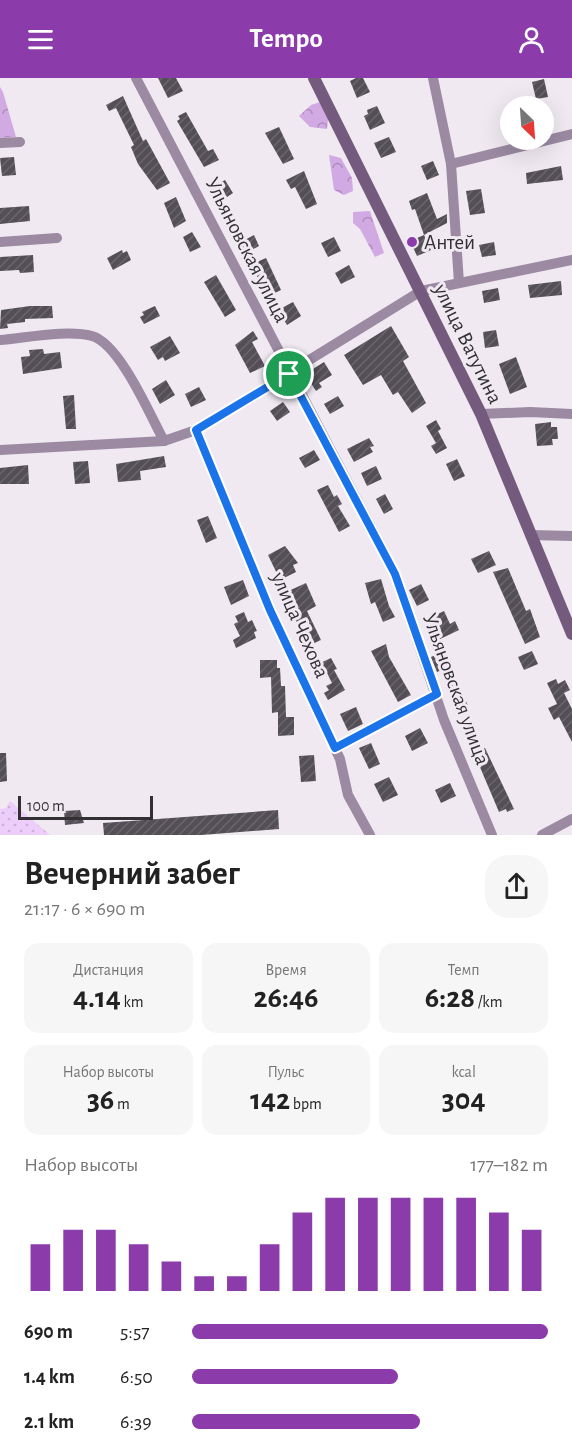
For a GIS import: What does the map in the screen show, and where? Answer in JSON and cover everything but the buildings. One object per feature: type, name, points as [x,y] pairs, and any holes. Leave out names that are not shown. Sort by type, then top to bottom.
[{"type":"main road","name":"улица Ватутина","points":[[314,78],[422,291],[481,414],[572,634]]},
{"type":"street","name":"Ульяновская улица","points":[[136,78],[395,574],[444,720],[492,835]]},
{"type":"street","points":[[433,78],[451,164],[459,283]]},
{"type":"street","points":[[451,164],[572,134]]},
{"type":"street","points":[[0,143],[20,142]]},
{"type":"street","points":[[0,242],[57,238]]},
{"type":"street","points":[[0,450],[164,441],[196,430],[422,291],[572,260]]},
{"type":"street","points":[[0,340],[81,334],[98,339],[116,356],[164,441]]},
{"type":"street","points":[[481,414],[530,412],[572,414]]},
{"type":"street","name":"улица Чехова","points":[[196,430],[270,610],[340,759],[348,795],[370,835]]},
{"type":"street","points":[[530,535],[572,536]]},
{"type":"street","points":[[335,748],[437,694]]},
{"type":"street","points":[[542,835],[572,819]]},
{"type":"shaded area","points":[[10,801],[50,835],[0,835],[0,809],[6,808]]},
{"type":"green space","points":[[0,87],[3,92],[16,137],[0,138]]},
{"type":"green space","points":[[323,101],[329,111],[327,129],[310,127],[299,116],[311,105]]},
{"type":"green space","points":[[329,155],[341,158],[352,178],[353,191],[344,195],[334,190]]},
{"type":"green space","points":[[370,211],[384,253],[375,257],[360,229],[353,223],[353,212]]},
{"type":"place","name":"Антей","points":[[412,242]]},
{"type":"route","points":[[289,374],[395,574],[404,606],[437,694],[335,748],[270,610],[196,430],[289,374]]}]
